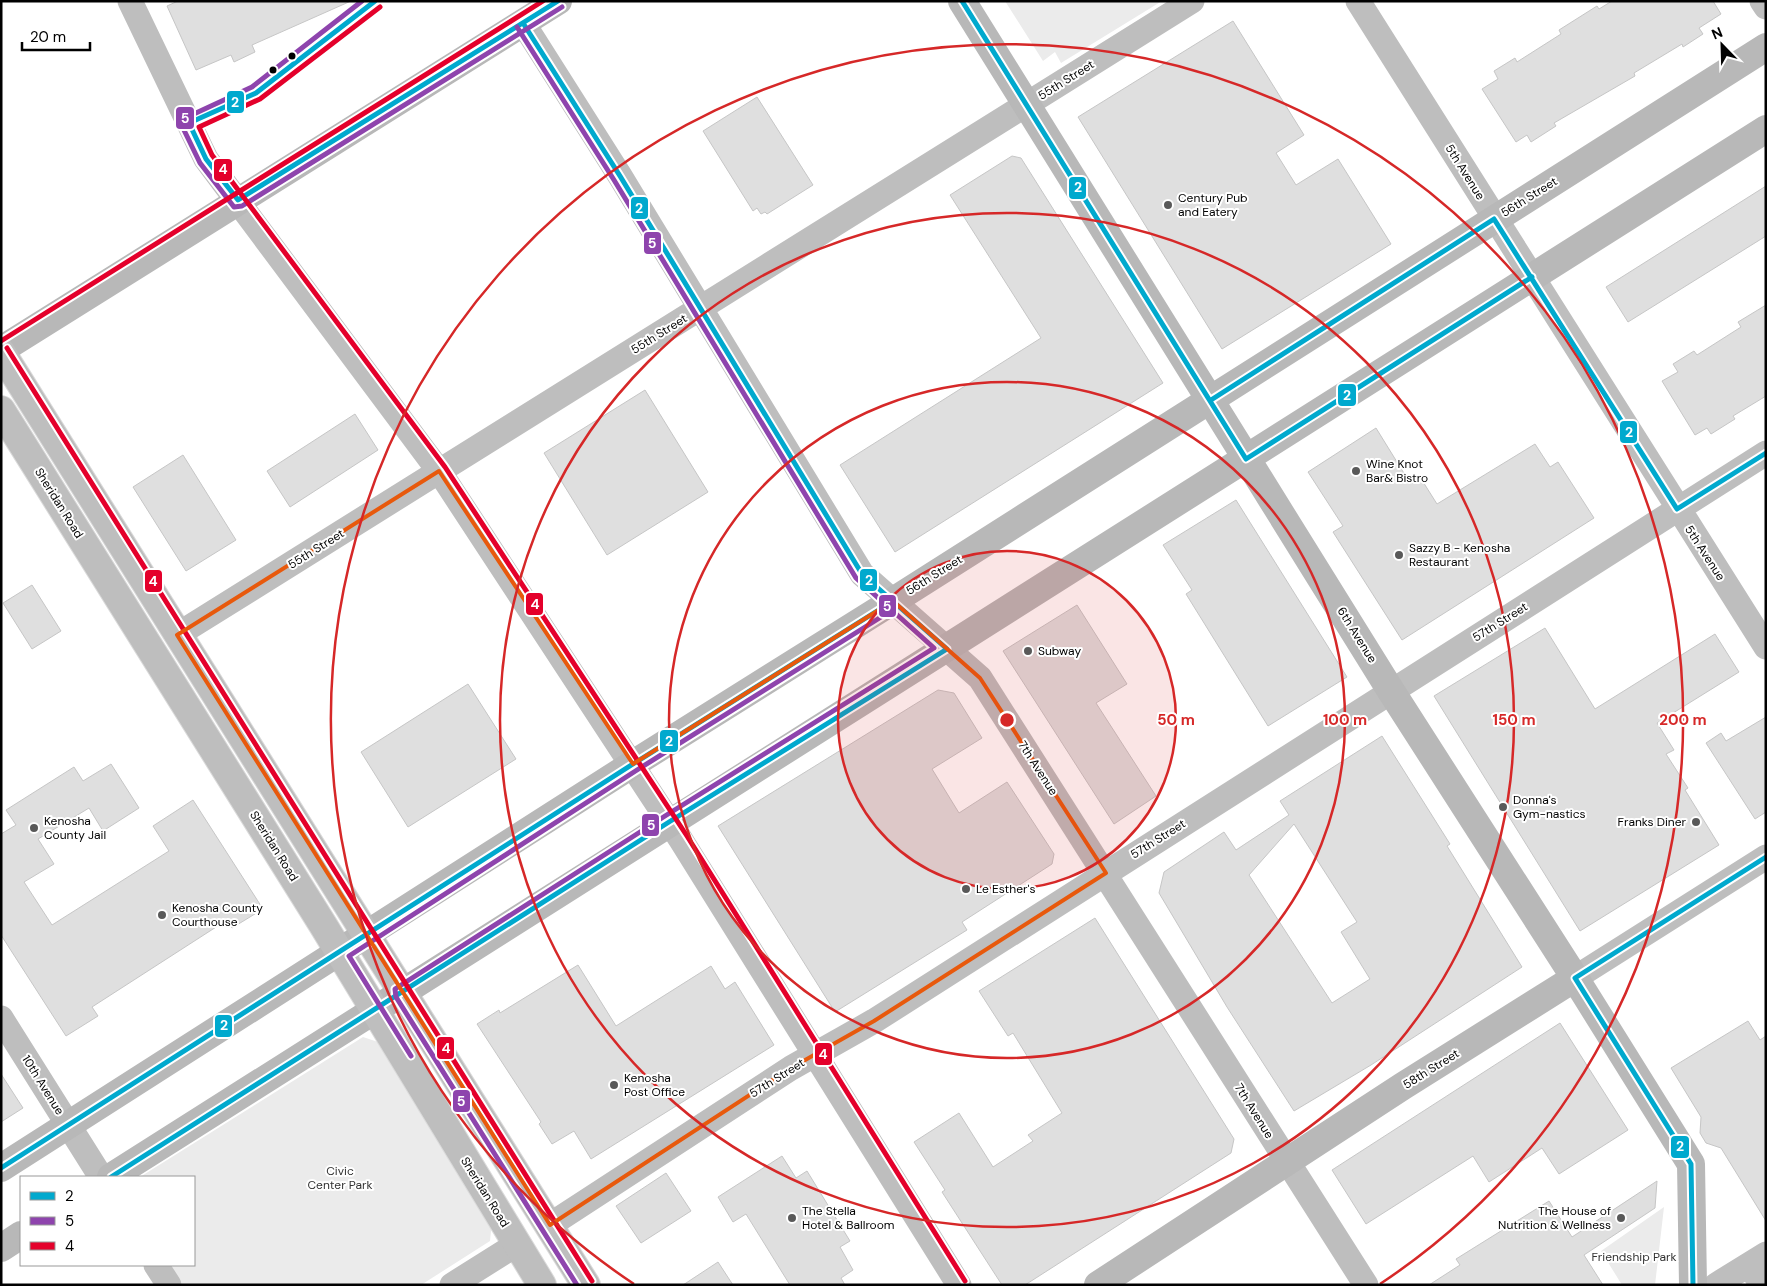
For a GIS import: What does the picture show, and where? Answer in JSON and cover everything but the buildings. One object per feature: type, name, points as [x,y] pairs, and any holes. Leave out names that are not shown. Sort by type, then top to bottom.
[{"type":"main road","points":[[1,351],[177,635],[586,1285]]},
{"type":"main road","name":"Sheridan Road","points":[[1,410],[542,1285]]},
{"type":"street","points":[[130,1],[206,159],[439,472],[633,764],[816,1053],[958,1285]]},
{"type":"street","points":[[1,351],[238,200],[558,1]]},
{"type":"street","name":"6th Avenue","points":[[962,1],[1391,691],[1575,978],[1691,1164],[1693,1285]]},
{"type":"street","name":"55th Street","points":[[177,635],[1192,1]]},
{"type":"street","name":"5th Avenue","points":[[1358,1],[1677,509],[1766,647]]},
{"type":"street","points":[[1762,1],[1766,7]]},
{"type":"street","name":"7th Avenue","points":[[523,23],[862,574],[980,678],[1106,873],[1366,1285]]},
{"type":"street","name":"56th Street","points":[[1,1168],[339,954],[633,764],[1211,400],[1766,47]]},
{"type":"street","points":[[113,1176],[1766,129]]},
{"type":"street","name":"57th Street","points":[[550,1225],[816,1053],[874,1021],[1766,453]]},
{"type":"street","name":"58th Street","points":[[1098,1285],[1287,1162],[1766,857]]},
{"type":"street","name":"10th Avenue","points":[[1,1018],[100,1176]]},
{"type":"street","points":[[1,1248],[20,1236]]},
{"type":"street","points":[[452,1285],[517,1244]]},
{"type":"street","points":[[157,1266],[169,1285]]},
{"type":"street","points":[[1716,1285],[1759,1268]]},
{"type":"highlighted area","points":[[439,471],[633,764],[893,601],[980,678],[1106,873],[874,1021],[791,1068],[550,1225],[177,635]]},
{"type":"green space","points":[[1005,1],[1162,1],[1061,63],[1055,52],[1043,61]]},
{"type":"green space","name":"Civic Center Park","points":[[363,1037],[381,1043],[492,1220],[490,1241],[421,1285],[182,1285],[171,1266],[195,1266],[195,1176],[142,1176]]},
{"type":"green space","name":"Friendship Park","points":[[1664,1207],[1655,1285],[1622,1285],[1601,1251]]},
{"type":"transit line","name":"5","points":[[362,1],[252,87],[183,119],[182,126],[200,163],[234,207],[242,206],[562,7]]},
{"type":"transit line","name":"2","points":[[375,1],[256,93],[189,123],[206,159],[238,200],[558,1]]},
{"type":"transit line","name":"4","points":[[1,341],[543,1]]},
{"type":"transit line","name":"2","points":[[962,1],[1246,459],[1532,277]]},
{"type":"transit line","name":"4","points":[[380,7],[260,99],[199,127],[212,155],[445,467],[687,836],[965,1281]]},
{"type":"transit line","name":"2","points":[[113,1176],[669,822],[947,649],[862,574],[620,176],[523,23]]},
{"type":"transit line","name":"5","points":[[517,27],[614,180],[856,578],[934,648],[665,816],[395,989],[396,997],[577,1285]]},
{"type":"transit line","name":"2","points":[[1211,400],[1494,219],[1677,509],[1766,453]]},
{"type":"transit line","name":"4","points":[[7,348],[592,1281]]},
{"type":"transit line","name":"2","points":[[1,1168],[633,764],[893,601]]},
{"type":"transit line","name":"5","points":[[411,1056],[349,956],[637,770],[897,607]]},
{"type":"transit line","name":"2","points":[[1693,1285],[1691,1164],[1575,978],[1766,857]]},
{"type":"place","name":"Century Pub and Eatery","points":[[1168,205]]},
{"type":"place","name":"Wine Knot Bar& Bistro","points":[[1356,471]]},
{"type":"place","name":"Sazzy B - Kenosha Restaurant","points":[[1399,555]]},
{"type":"place","name":"Subway","points":[[1028,651]]},
{"type":"place","name":"Donna's Gym-nastics","points":[[1503,807]]},
{"type":"place","name":"Franks Diner","points":[[1696,822]]},
{"type":"place","name":"Kenosha County Jail","points":[[34,828]]},
{"type":"place","name":"Le Esther's","points":[[966,889]]},
{"type":"place","name":"Kenosha County Courthouse","points":[[162,915]]},
{"type":"place","name":"Kenosha Post Office","points":[[614,1085]]},
{"type":"place","name":"The Stella Hotel & Ballroom","points":[[792,1218]]},
{"type":"place","name":"The House of Nutrition & Wellness","points":[[1621,1218]]}]
